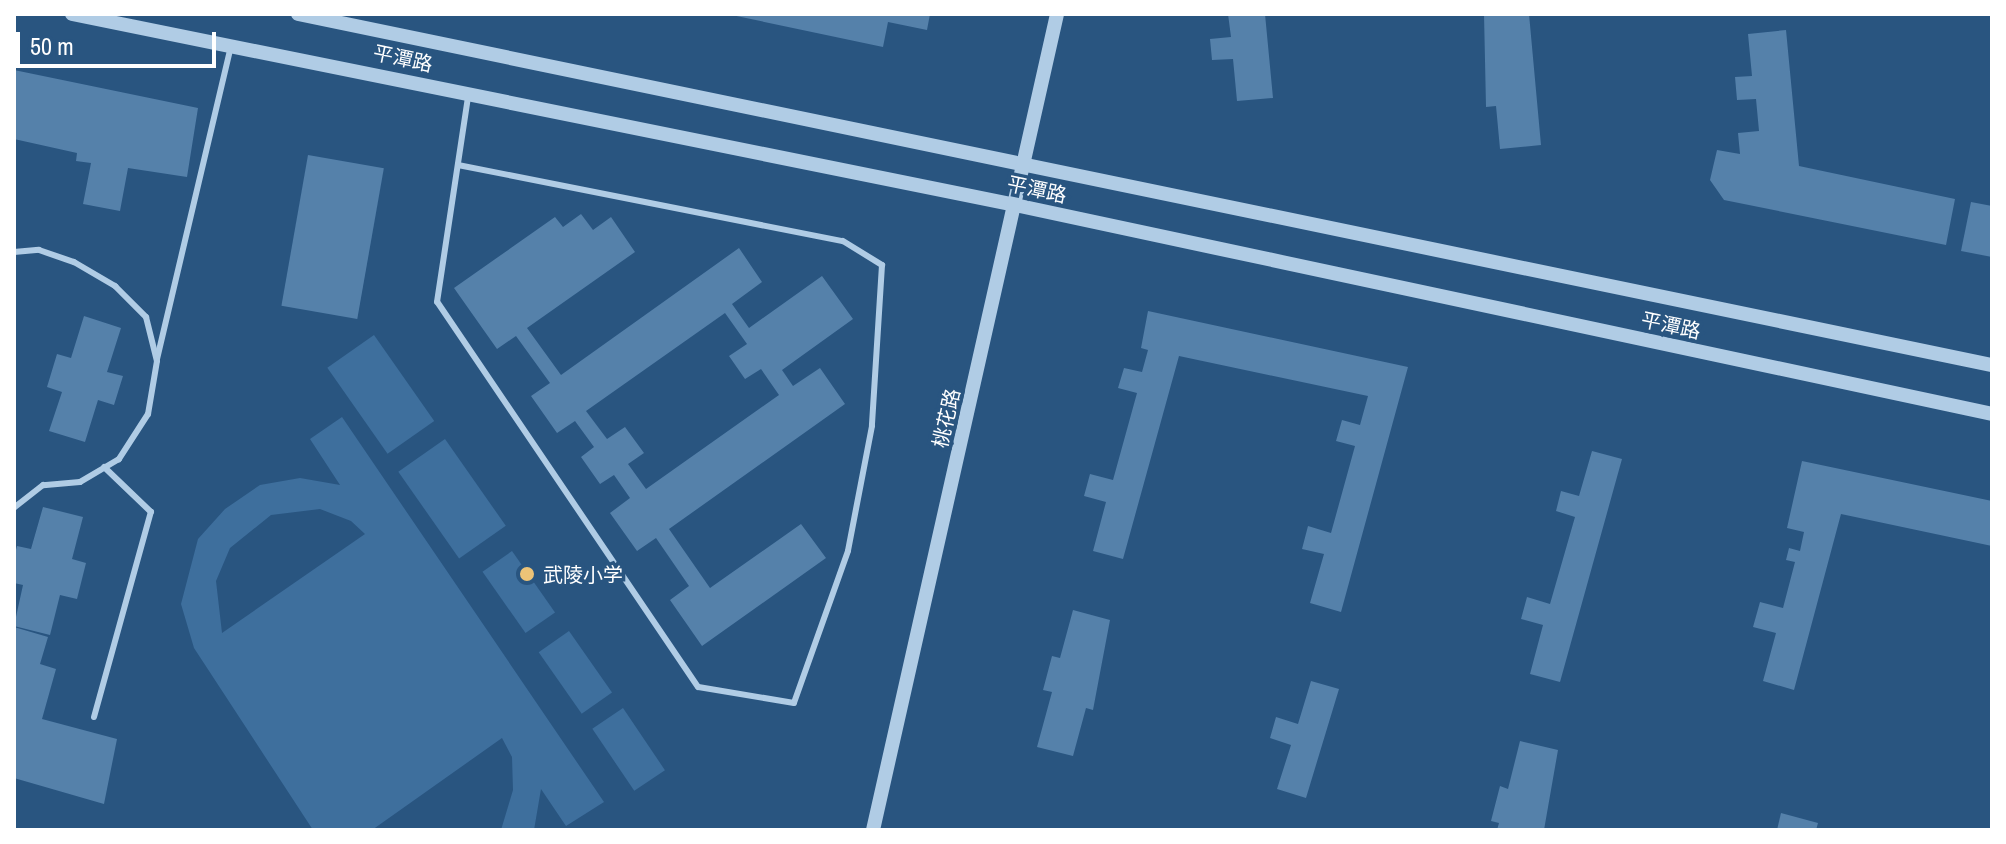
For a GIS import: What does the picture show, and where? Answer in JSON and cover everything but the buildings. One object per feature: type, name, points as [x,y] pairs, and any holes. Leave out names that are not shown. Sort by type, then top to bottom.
[{"type":"street","name":"平潭路","points":[[72,14],[1015,205],[1992,414]]},
{"type":"street","name":"平潭路","points":[[298,14],[1025,161],[1992,365]]},
{"type":"street","name":"桃花路","points":[[873,830],[1057,14]]},
{"type":"lane","points":[[14,508],[43,485],[80,482],[119,459],[148,414],[157,361],[232,44]]},
{"type":"lane","points":[[458,165],[843,241],[882,265],[872,426],[848,551],[794,703],[698,687],[437,302],[469,92]]},
{"type":"lane","points":[[14,252],[39,250],[74,262],[115,286],[146,317],[157,361]]},
{"type":"lane","points":[[94,717],[151,512],[104,467]]},
{"type":"shaded area","points":[[374,335],[434,421],[388,454],[327,368]]},
{"type":"shaded area","points":[[342,417],[604,802],[566,826],[541,789],[534,830],[501,830],[513,790],[512,757],[502,738],[372,830],[313,830],[194,648],[181,604],[198,539],[225,509],[260,485],[300,478],[340,485],[310,439]],"holes":[[[320,509],[351,521],[365,534],[222,633],[216,581],[230,548],[271,515]]]},
{"type":"shaded area","points":[[445,439],[506,526],[459,559],[398,472]]},
{"type":"shaded area","points":[[512,551],[555,612],[526,633],[483,572]]},
{"type":"shaded area","points":[[569,631],[612,692],[582,714],[539,652]]},
{"type":"shaded area","points":[[623,708],[665,770],[634,791],[592,729]]},
{"type":"place","name":"武陵小学","points":[[527,574]]}]
